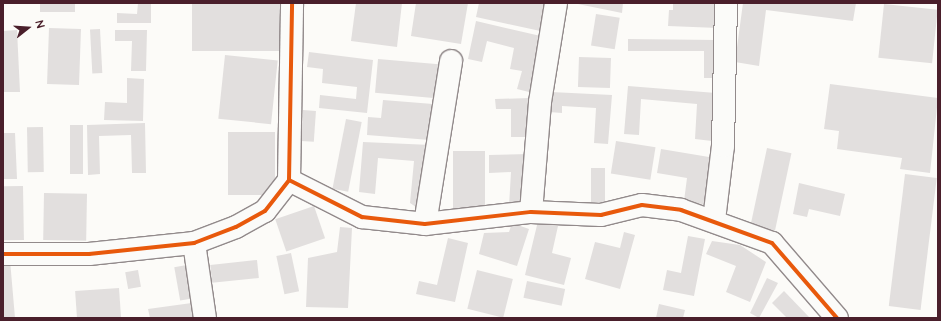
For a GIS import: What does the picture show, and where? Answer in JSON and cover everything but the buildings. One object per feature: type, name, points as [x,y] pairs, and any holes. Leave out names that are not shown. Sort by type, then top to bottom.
[{"type":"street","points":[[3,254],[89,254],[194,243],[236,227],[265,211],[290,180],[292,3]]},
{"type":"street","points":[[532,212],[540,102],[556,3]]},
{"type":"street","points":[[714,220],[723,146],[726,3]]},
{"type":"street","points":[[425,224],[451,61]]},
{"type":"street","points":[[290,180],[362,216],[425,224],[532,212],[601,215],[642,205],[714,220],[772,243],[837,318]]},
{"type":"street","points":[[194,243],[205,318]]},
{"type":"cycle path","points":[[3,254],[89,254],[194,243],[236,227],[265,211],[289,180],[292,3]]},
{"type":"cycle path","points":[[289,180],[362,217],[425,224],[531,212],[601,215],[642,205],[681,210],[772,243],[837,318]]}]
